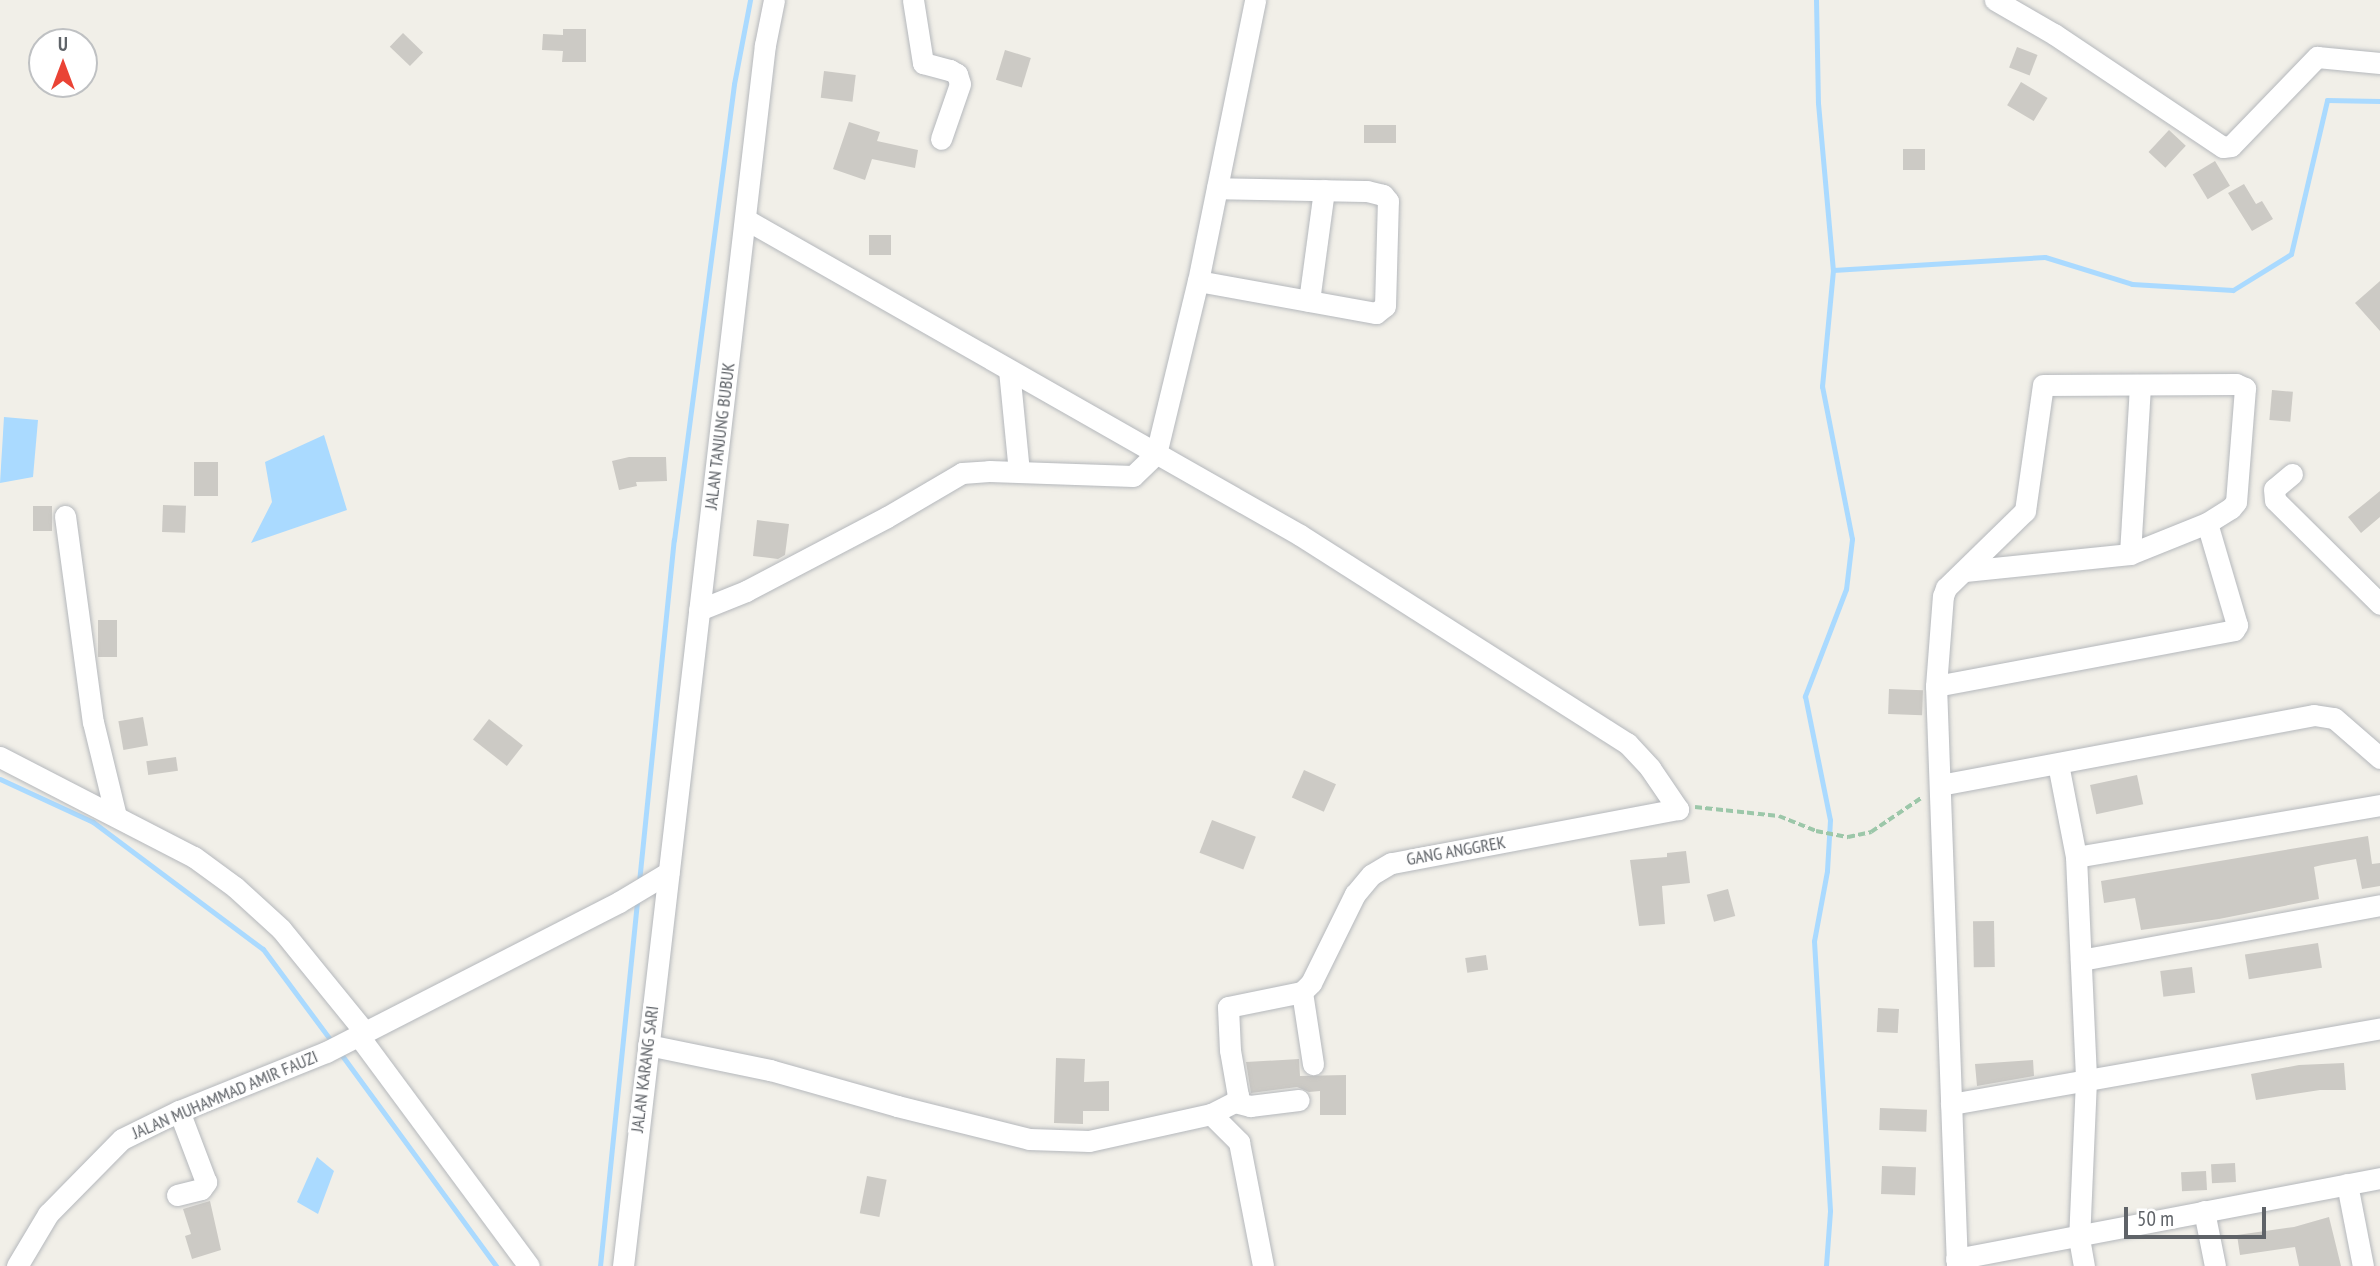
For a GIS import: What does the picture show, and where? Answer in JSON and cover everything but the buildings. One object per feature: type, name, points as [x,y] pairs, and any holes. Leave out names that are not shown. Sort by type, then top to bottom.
[{"type":"street","name":"JALAN TANJUNG BUBUK","points":[[661,877],[699,610],[765,45],[774,0]]},
{"type":"street","points":[[913,0],[923,63],[950,70],[957,74],[960,84],[941,139]]},
{"type":"street","points":[[699,610],[758,584],[962,474],[1019,472],[1133,476],[1156,454],[1198,281],[1255,0]]},
{"type":"street","points":[[1995,0],[2054,34],[2223,148],[2231,146],[2318,57],[2380,63]]},
{"type":"street","points":[[1198,281],[1376,313],[1385,306],[1388,201],[1378,192],[1217,188]]},
{"type":"street","points":[[1309,301],[1324,190]]},
{"type":"street","points":[[745,219],[1300,535],[1627,743],[1688,808]]},
{"type":"street","points":[[1009,370],[1019,472]]},
{"type":"street","points":[[1965,571],[2130,554],[2207,523],[2231,508],[2236,502],[2245,388],[2236,384],[2043,385],[2025,511],[1947,588],[1941,603],[1936,686],[1956,1263],[2380,1178]]},
{"type":"street","points":[[2130,554],[2140,386]]},
{"type":"street","points":[[2292,474],[2274,489],[2275,500],[2380,604]]},
{"type":"street","points":[[65,516],[93,722],[116,816]]},
{"type":"street","points":[[1936,686],[2234,631],[2237,625],[2207,523]]},
{"type":"street","points":[[1940,785],[2314,715],[2334,718],[2380,758]]},
{"type":"street","points":[[0,757],[194,857],[235,887],[281,929],[529,1266]]},
{"type":"street","points":[[2058,764],[2076,857],[2086,1080],[2079,1238],[2084,1266]]},
{"type":"street","points":[[2076,857],[2380,805]]},
{"type":"street","name":"GANG ANGGREK","points":[[1302,992],[1311,984],[1355,894],[1371,875],[1391,863],[1688,808]]},
{"type":"street","name":"JALAN MUHAMMAD AMIR FAUZI","points":[[17,1266],[48,1214],[122,1139],[179,1111],[326,1052],[618,902],[661,877]]},
{"type":"street","name":"JALAN KARANG SARI","points":[[623,1266],[648,1045],[661,877]]},
{"type":"street","points":[[2081,960],[2380,905]]},
{"type":"street","points":[[648,1045],[770,1070],[1029,1139],[1089,1141],[1212,1114],[1235,1102],[1238,1096],[1230,1050],[1228,1007],[1302,992],[1313,1064]]},
{"type":"street","points":[[1951,1104],[2380,1028]]},
{"type":"street","points":[[1235,1102],[1250,1106],[1299,1100]]},
{"type":"street","points":[[177,1195],[201,1189],[206,1182],[179,1111]]},
{"type":"street","points":[[1212,1114],[1239,1142],[1262,1266]]},
{"type":"street","points":[[2347,1184],[2363,1266]]},
{"type":"street","points":[[2204,1212],[2215,1266]]},
{"type":"path","points":[[1688,808],[1779,816],[1816,831],[1848,837],[1871,832],[1940,785]]},
{"type":"water","points":[[4,417],[38,420],[33,477],[0,483]]},
{"type":"water","points":[[324,435],[347,510],[251,543],[272,502],[265,462]]},
{"type":"water","points":[[317,1157],[334,1171],[318,1214],[297,1202]]},
{"type":"waterway","points":[[639,882],[674,540],[734,84],[750,0]]},
{"type":"waterway","points":[[1816,0],[1818,103],[1833,270],[1822,386],[1852,539],[1846,589],[1805,696],[1830,820],[1827,871],[1814,941],[1830,1211],[1826,1266]]},
{"type":"waterway","points":[[1833,270],[2045,257],[2132,284],[2233,290],[2291,254],[2327,100],[2380,101]]},
{"type":"waterway","points":[[0,779],[93,822],[263,949],[332,1042]]},
{"type":"waterway","points":[[600,1266],[637,899]]},
{"type":"waterway","points":[[338,1050],[496,1266]]}]
